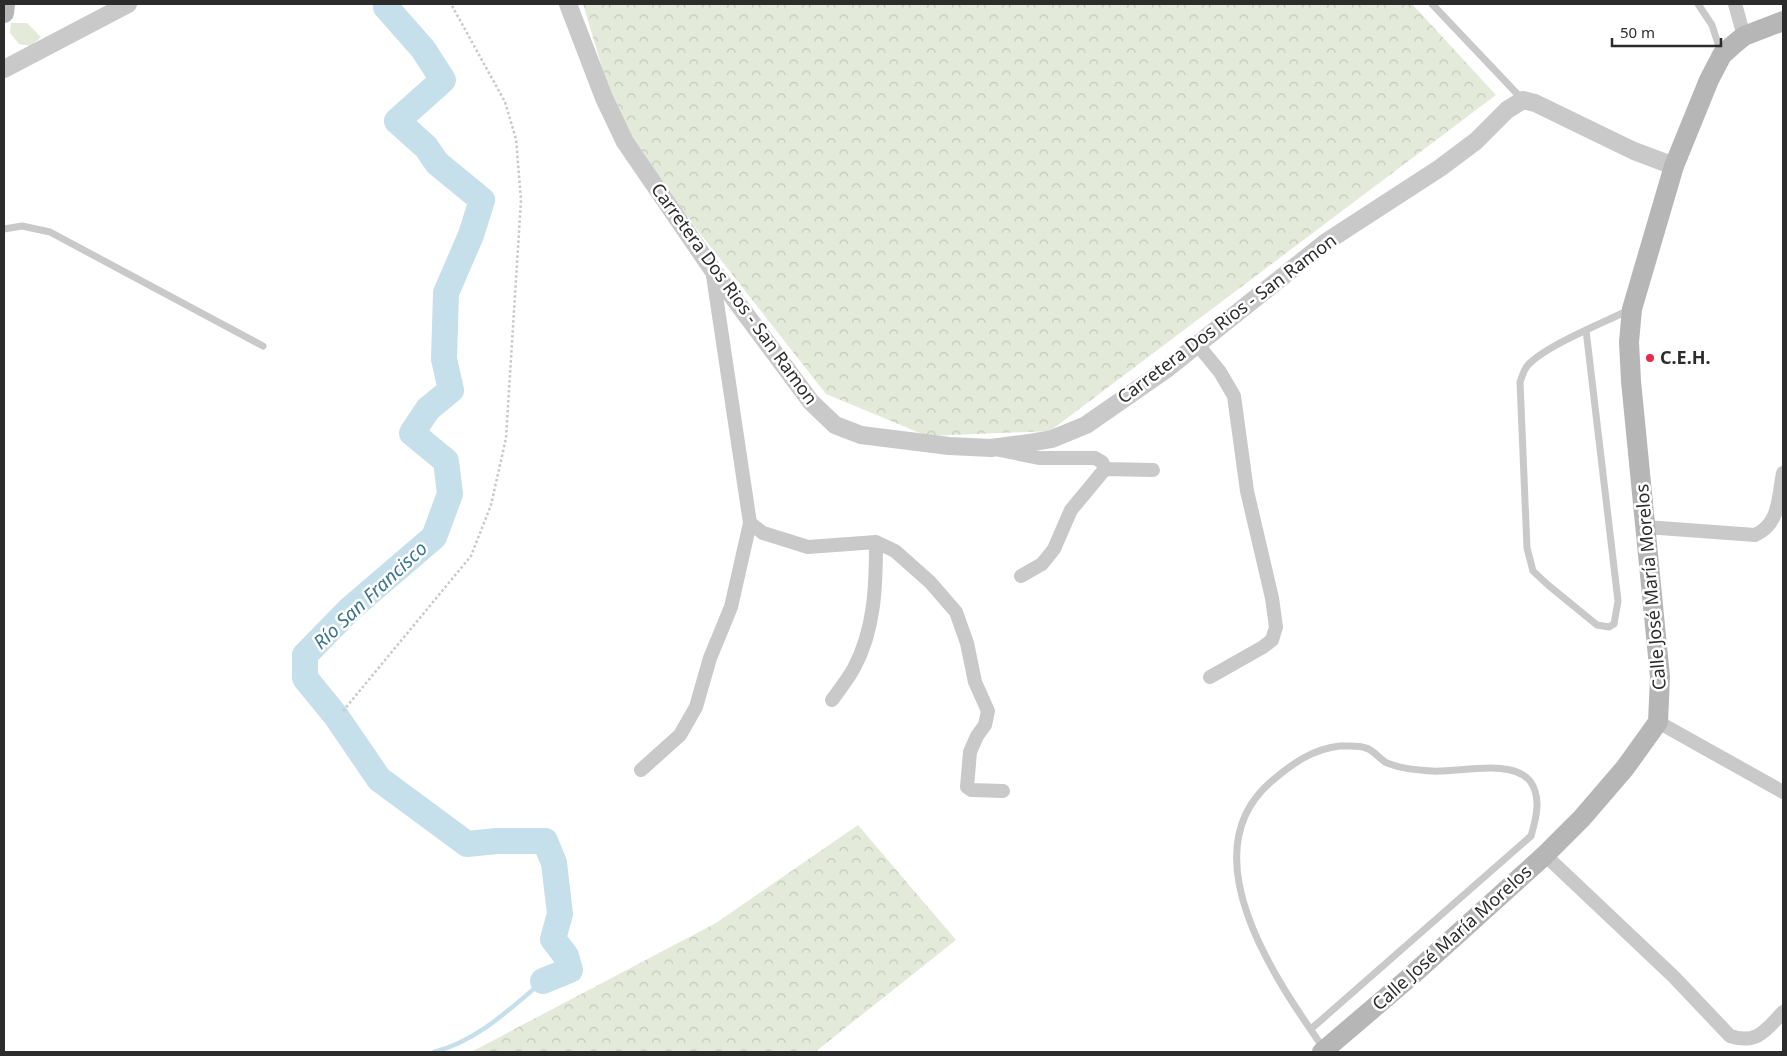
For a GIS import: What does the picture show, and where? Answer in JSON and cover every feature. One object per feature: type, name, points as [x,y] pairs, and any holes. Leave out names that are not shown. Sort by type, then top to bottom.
[{"type":"main road","points":[[4,13],[5,4]]},
{"type":"main road","points":[[1674,166],[1709,80],[1722,55],[1744,36],[1783,21]]},
{"type":"main road","name":"Calle José María Morelos","points":[[1323,1051],[1410,977],[1545,855],[1582,818],[1625,768],[1658,722],[1660,678],[1629,342],[1632,308],[1674,166]]},
{"type":"street","points":[[4,69],[128,4]]},
{"type":"street","name":"Carretera Dos Rios - San Ramon","points":[[568,4],[604,98],[625,142],[712,269],[811,402],[835,425],[862,435],[904,442],[991,448],[1052,440],[1086,425],[1168,368],[1326,242],[1440,168],[1476,141],[1507,110],[1523,100]]},
{"type":"street","points":[[1735,4],[1744,36]]},
{"type":"street","points":[[1523,100],[1536,103],[1626,147],[1674,166]]},
{"type":"street","points":[[642,770],[680,735],[696,707],[710,658],[731,607],[750,523],[712,269]]},
{"type":"street","points":[[1198,345],[1220,372],[1234,396],[1246,491],[1272,598],[1276,627],[1272,640],[1264,647],[1210,678]]},
{"type":"street","points":[[991,448],[1039,458],[1095,458],[1102,462],[1105,469]]},
{"type":"street","points":[[1105,469],[1153,470]]},
{"type":"street","points":[[1021,576],[1042,564],[1054,550],[1071,510],[1105,469]]},
{"type":"street","points":[[1646,527],[1754,535],[1767,530],[1774,519],[1783,473]]},
{"type":"street","points":[[750,523],[763,533],[808,547],[876,542],[895,551],[930,582],[956,612],[967,643],[975,682],[988,711],[985,725],[977,736],[970,752],[966,787],[971,790],[1003,791]]},
{"type":"street","points":[[832,700],[854,667],[872,621],[876,581],[876,542]]},
{"type":"street","points":[[1658,722],[1783,792]]},
{"type":"street","points":[[1545,855],[1674,977],[1730,1036],[1741,1040],[1761,1035],[1783,1012]]},
{"type":"lane","points":[[1432,4],[1523,100]]},
{"type":"lane","points":[[1698,4],[1712,26],[1722,55]]},
{"type":"lane","points":[[4,229],[22,226],[50,232],[262,346]]},
{"type":"lane","points":[[1586,330],[1618,602],[1617,617],[1614,624],[1609,627],[1597,624],[1533,571],[1527,548],[1520,382],[1527,366],[1540,354],[1586,330],[1632,308]]},
{"type":"lane","points":[[1310,1029],[1531,836],[1537,815],[1537,799],[1531,782],[1518,772],[1502,768],[1444,772],[1410,770],[1386,763],[1367,748],[1340,746],[1318,751],[1296,761],[1258,792],[1245,812],[1239,833],[1238,869],[1243,904],[1262,948],[1323,1051]]},
{"type":"path","points":[[343,711],[471,556],[491,505],[506,438],[521,200],[516,139],[505,102],[451,4]]},
{"type":"green space","points":[[583,4],[1412,4],[1496,95],[1050,431],[927,436],[826,394],[622,134]]},
{"type":"green space","points":[[11,23],[27,23],[41,37],[31,46],[19,44],[10,33]]},
{"type":"green space","points":[[858,825],[956,940],[815,1052],[471,1052],[716,923]]},
{"type":"waterway","name":"Río San Francisco","points":[[386,4],[386,7],[423,49],[443,80],[397,121],[426,147],[437,163],[482,200],[471,235],[446,293],[444,359],[451,390],[428,409],[412,433],[446,461],[450,494],[434,537],[350,609],[305,655],[305,678],[336,716],[379,779],[467,844],[497,841],[545,841],[554,863],[560,914],[553,939],[566,956],[570,970],[543,981]]},
{"type":"waterway","points":[[434,1052],[450,1047],[479,1032],[543,981]]},
{"type":"place","name":"C.E.H.","points":[[1650,358]]}]
